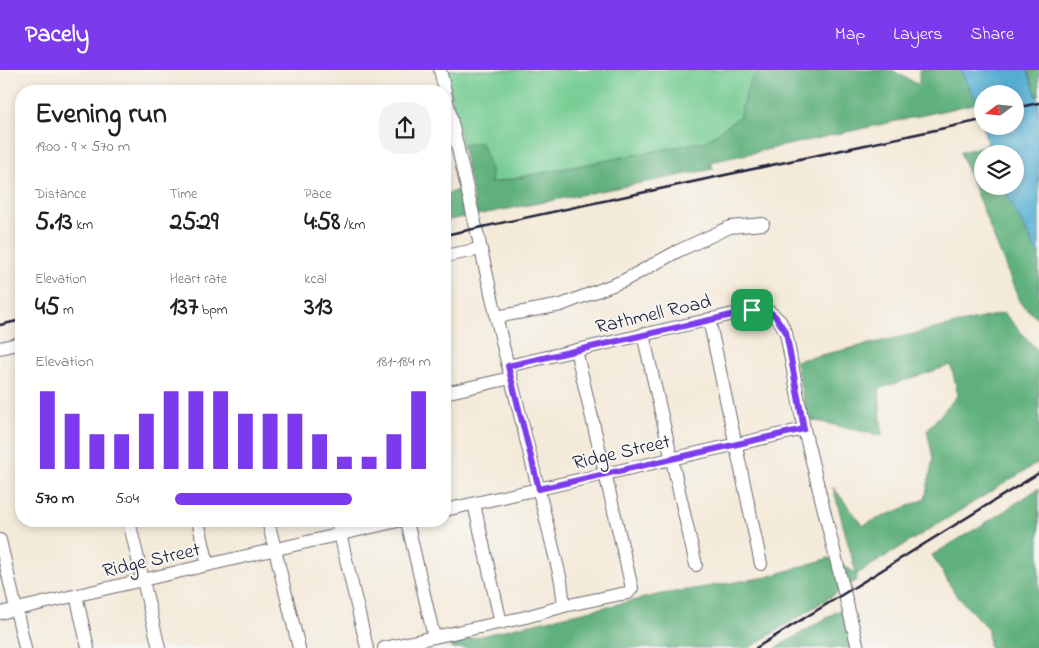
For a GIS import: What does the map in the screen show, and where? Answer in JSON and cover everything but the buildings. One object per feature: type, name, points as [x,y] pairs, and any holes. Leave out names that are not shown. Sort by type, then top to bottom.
[{"type":"street","points":[[440,70],[443,85]]},
{"type":"street","points":[[451,119],[509,372],[561,581],[564,606]]},
{"type":"street","points":[[496,317],[561,305],[623,281],[678,251],[730,227],[763,224]]},
{"type":"street","points":[[451,255],[480,249]]},
{"type":"street","name":"Rathmell Road","points":[[451,391],[576,350],[758,309],[770,312],[780,321],[786,332],[804,429],[858,648]]},
{"type":"street","points":[[709,319],[761,564]]},
{"type":"street","points":[[643,334],[696,565]]},
{"type":"street","points":[[0,348],[15,344]]},
{"type":"street","points":[[384,648],[526,617],[564,606],[628,592],[632,588],[576,350]]},
{"type":"street","name":"Ridge Street","points":[[451,509],[804,429]]},
{"type":"street","points":[[474,504],[501,623]]},
{"type":"street","points":[[130,527],[159,648]]},
{"type":"street","points":[[199,527],[208,565]]},
{"type":"street","points":[[269,527],[299,648]]},
{"type":"street","points":[[338,527],[366,648]]},
{"type":"street","name":"Ridge Street","points":[[0,612],[373,527]]},
{"type":"street","points":[[408,527],[434,637]]},
{"type":"street","points":[[0,540],[25,648]]},
{"type":"street","points":[[76,595],[88,648]]},
{"type":"green space","points":[[445,70],[762,70],[750,81],[739,117],[706,141],[491,183],[491,170],[462,145],[451,96],[451,85],[448,85]]},
{"type":"green space","points":[[762,70],[892,70],[919,85],[919,70],[960,70],[974,96],[974,104],[711,162],[713,169],[477,215],[462,145],[481,142],[491,170],[491,183],[706,141],[739,117],[750,81]]},
{"type":"green space","points":[[1027,70],[1039,70],[1039,97],[1037,97]]},
{"type":"green space","points":[[974,148],[974,187],[960,152]]},
{"type":"green space","points":[[458,190],[465,217],[451,220],[451,192]]},
{"type":"green space","points":[[977,195],[1007,195],[1039,256],[1039,320],[1020,303]]},
{"type":"green space","points":[[1004,313],[1039,352],[1039,462],[857,574],[856,581],[749,648],[451,648],[451,644],[508,629],[662,594],[767,577],[829,558],[856,573],[833,487],[863,525],[925,499],[933,459],[927,430],[958,395],[951,365],[879,389],[882,436],[808,419],[795,361]]},
{"type":"green space","points":[[1039,488],[1039,648],[989,648],[988,629],[956,595],[932,555]]},
{"type":"green space","points":[[843,608],[852,648],[776,648]]},
{"type":"water","points":[[960,70],[1027,70],[1029,74],[1039,102],[1039,256],[1007,195],[1024,195],[1024,145],[988,145],[985,135],[1024,135],[1024,85],[974,85],[974,96]]},
{"type":"railway","points":[[1024,106],[1039,103]]},
{"type":"railway","points":[[451,234],[974,122]]},
{"type":"railway","points":[[0,325],[15,321]]},
{"type":"railway","points":[[756,648],[1039,473]]},
{"type":"route","points":[[758,309],[770,312],[780,321],[786,332],[804,429],[539,489],[508,366],[752,310],[758,309]]}]
